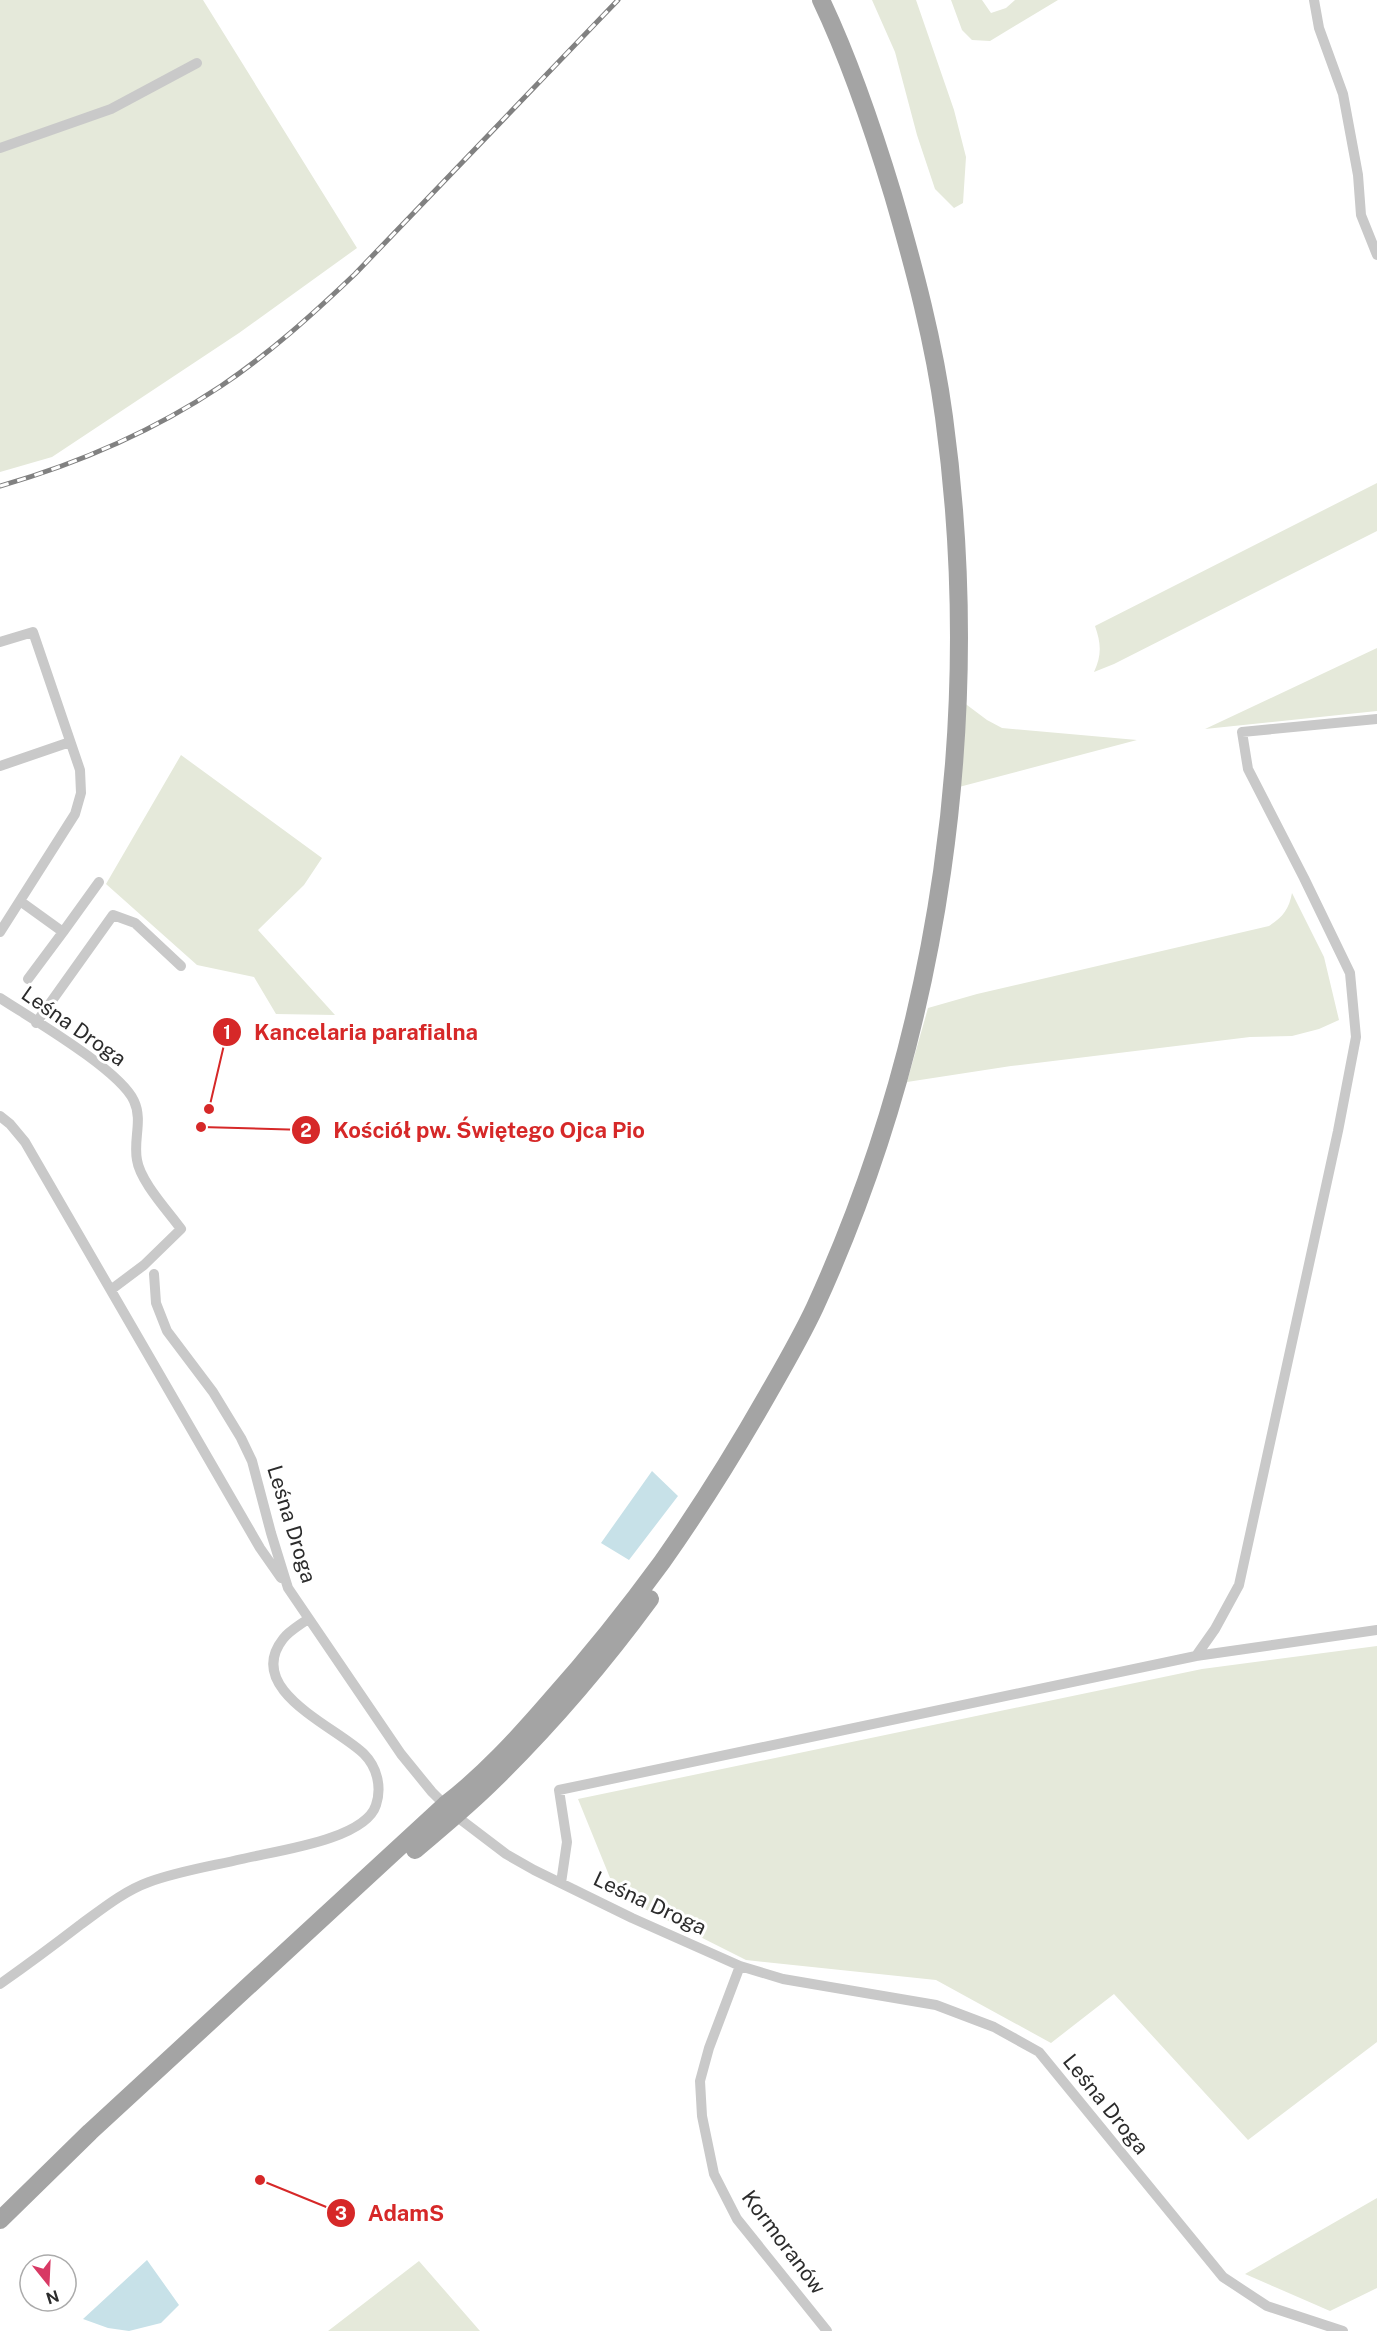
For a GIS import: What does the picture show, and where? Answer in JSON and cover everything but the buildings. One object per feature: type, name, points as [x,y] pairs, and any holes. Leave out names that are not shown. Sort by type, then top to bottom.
[{"type":"main road","points":[[0,2220],[38,2186],[98,2142],[379,1884],[451,1811],[471,1785],[514,1741],[613,1628],[690,1522],[740,1444],[814,1309],[853,1216],[898,1078],[922,988],[939,896],[947,833],[957,710],[960,622],[944,415],[914,271],[863,102],[821,0]]},
{"type":"street","points":[[1314,0],[1319,28],[1344,94],[1358,175],[1361,215],[1377,255]]},
{"type":"street","points":[[0,148],[111,110],[197,63]]},
{"type":"street","points":[[0,642],[33,632],[80,770],[81,793],[75,814],[0,932]]},
{"type":"street","points":[[1196,1656],[1215,1629],[1239,1585],[1338,1131],[1356,1037],[1350,973],[1248,770],[1242,732],[1377,719]]},
{"type":"street","points":[[0,766],[70,742]]},
{"type":"street","points":[[28,979],[99,882]]},
{"type":"street","points":[[20,901],[63,932]]},
{"type":"street","points":[[36,1023],[113,915],[135,923],[181,966]]},
{"type":"street","name":"Leśna Droga","points":[[0,998],[120,1080],[135,1102],[139,1117],[135,1146],[138,1169],[181,1229],[144,1265],[112,1290]]},
{"type":"street","points":[[0,1116],[10,1124],[24,1142],[260,1548],[288,1588]]},
{"type":"street","name":"Leśna Droga","points":[[154,1274],[156,1303],[167,1331],[213,1392],[252,1461],[288,1588],[401,1754],[451,1811],[506,1854],[632,1918],[740,1966],[783,1979],[936,2005],[994,2027],[1039,2052],[1223,2277],[1267,2306],[1343,2331]]},
{"type":"street","points":[[0,1984],[116,1898],[149,1882],[307,1844],[344,1834],[361,1825],[376,1806],[379,1785],[375,1769],[364,1754],[293,1703],[281,1687],[274,1670],[275,1653],[279,1645],[284,1638],[308,1619]]},
{"type":"street","points":[[561,1883],[567,1842],[559,1790],[1196,1656],[1377,1630]]},
{"type":"street","name":"Kormoranów","points":[[740,1966],[708,2048],[700,2080],[702,2116],[714,2174],[737,2219],[827,2331]]},
{"type":"shaded area","points":[[0,0],[203,0],[357,248],[239,333],[52,457],[0,472]]},
{"type":"shaded area","points":[[872,0],[916,0],[954,110],[966,157],[963,203],[954,208],[935,189],[917,135],[895,52]]},
{"type":"shaded area","points":[[951,0],[982,0],[991,13],[1006,8],[1015,0],[1058,0],[990,41],[972,40],[962,30]]},
{"type":"shaded area","points":[[1377,483],[1377,531],[1094,672],[1100,649],[1095,626]]},
{"type":"shaded area","points":[[1377,648],[1377,711],[1205,729]]},
{"type":"shaded area","points":[[963,702],[1002,728],[1137,740],[959,787]]},
{"type":"shaded area","points":[[181,755],[322,858],[304,885],[258,930],[335,1015],[276,1014],[254,977],[197,965],[106,884]]},
{"type":"shaded area","points":[[1292,893],[1324,957],[1339,1020],[1319,1029],[1292,1036],[1250,1037],[1011,1066],[907,1082],[928,1008],[977,994],[1269,926],[1285,912]]},
{"type":"shaded area","points":[[1377,1646],[1377,2042],[1248,2140],[1114,1994],[1051,2043],[936,1980],[746,1960],[617,1895],[578,1799],[1202,1669]]},
{"type":"shaded area","points":[[1377,2198],[1377,2288],[1330,2311],[1245,2274]]},
{"type":"shaded area","points":[[419,2261],[480,2331],[328,2331]]},
{"type":"water","points":[[652,1471],[678,1496],[629,1560],[601,1543]]},
{"type":"water","points":[[147,2260],[179,2305],[161,2323],[129,2331],[108,2328],[83,2319]]},
{"type":"railway","points":[[0,486],[58,467],[142,431],[196,402],[274,347],[355,274],[618,0]]},
{"type":"place","name":"Kancelaria parafialna","points":[[209,1109]]},
{"type":"place","name":"Kościół pw. Świętego Ojca Pio","points":[[201,1127]]},
{"type":"place","name":"AdamS","points":[[260,2180]]}]
